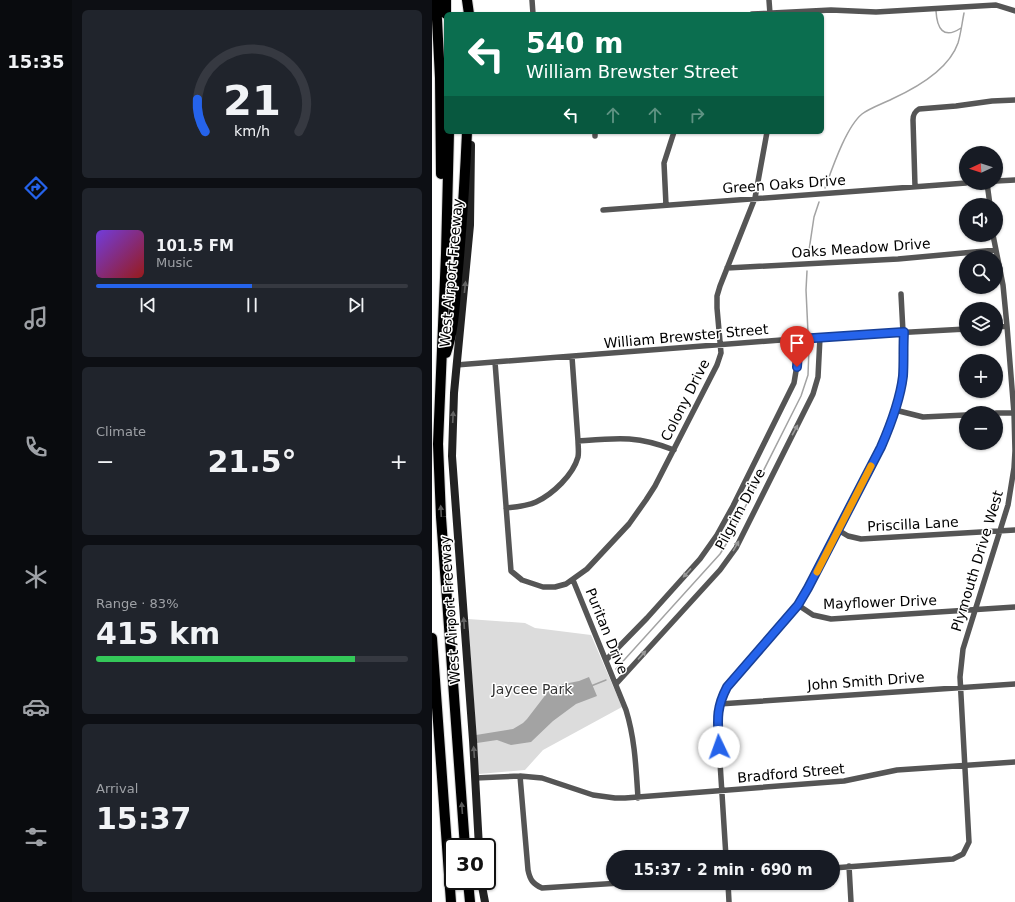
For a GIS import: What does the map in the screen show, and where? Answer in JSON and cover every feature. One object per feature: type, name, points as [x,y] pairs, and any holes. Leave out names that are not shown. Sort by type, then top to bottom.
[{"type":"highway","points":[[436,0],[441,129],[441,227],[446,254]]},
{"type":"highway","points":[[446,0],[446,12]]},
{"type":"highway","points":[[468,0],[469,12]]},
{"type":"highway","points":[[449,134],[446,254],[438,444],[439,482],[464,838]]},
{"type":"highway","points":[[442,362],[450,341],[456,290],[466,176],[467,134]]},
{"type":"highway","points":[[432,638],[451,902]]},
{"type":"highway","points":[[432,734],[445,902]]},
{"type":"highway","points":[[469,890],[470,902]]},
{"type":"main road","name":"West Airport Freeway","points":[[471,134],[468,260],[456,365],[452,425],[452,456],[476,778],[479,838]]},
{"type":"main road","points":[[483,890],[485,902]]},
{"type":"street","points":[[532,0],[533,12]]},
{"type":"street","points":[[769,0],[770,12]]},
{"type":"street","points":[[790,12],[831,10],[876,12],[996,5],[1015,11]]},
{"type":"street","points":[[915,186],[913,120],[916,111],[919,109],[1015,100]]},
{"type":"street","points":[[666,205],[664,163],[673,134]]},
{"type":"street","name":"Colony Drive","points":[[573,580],[587,569],[629,524],[655,486],[717,365],[720,354],[720,345],[717,296],[755,198],[767,134]]},
{"type":"street","points":[[1003,181],[1015,180]]},
{"type":"street","name":"Green Oaks Drive","points":[[603,210],[959,183]]},
{"type":"street","name":"Plymouth Drive West","points":[[994,242],[996,250]]},
{"type":"street","name":"Oaks Meadow Drive","points":[[727,268],[898,259],[959,253]]},
{"type":"street","name":"Plymouth Drive West","points":[[849,866],[953,859],[963,854],[968,846],[969,842],[960,688],[961,657],[1009,498],[1015,451],[1014,413],[1003,288]]},
{"type":"street","points":[[726,850],[717,715],[719,704],[730,683],[798,605],[881,447],[895,410],[902,376],[904,332],[901,294]]},
{"type":"street","points":[[1003,326],[1007,326]]},
{"type":"street","name":"William Brewster Street","points":[[456,365],[820,337],[959,329]]},
{"type":"street","name":"Pilgrim Drive","points":[[616,684],[720,570],[736,548],[814,394],[819,370],[820,337]]},
{"type":"street","name":"Pilgrim Drive","points":[[606,660],[700,560],[717,535],[794,384],[799,353],[799,339]]},
{"type":"street","points":[[506,508],[522,506],[535,502],[556,488],[571,471],[575,463],[578,453],[578,441],[572,357]]},
{"type":"street","name":"Puritan Drive","points":[[495,362],[511,571],[522,580],[543,587],[555,587],[573,580],[626,710],[632,731],[638,798]]},
{"type":"street","points":[[895,410],[923,417],[959,415]]},
{"type":"street","points":[[1003,413],[1014,413]]},
{"type":"street","points":[[578,441],[634,438],[654,442],[674,450]]},
{"type":"street","name":"Priscilla Lane","points":[[838,530],[848,536],[861,539],[1015,530]]},
{"type":"street","name":"Mayflower Drive","points":[[798,605],[813,615],[832,619],[1015,607]]},
{"type":"street","name":"John Smith Drive","points":[[719,704],[1015,684]]},
{"type":"street","name":"Bradford Street","points":[[476,778],[520,776],[542,778],[576,790],[603,797],[638,798],[844,781],[897,770],[1015,762]]},
{"type":"street","points":[[520,776],[530,879],[536,886],[542,888],[606,884]]},
{"type":"street","points":[[840,867],[849,866],[851,902]]},
{"type":"street","points":[[728,890],[729,902]]},
{"type":"green space","name":"Jaycee Park","points":[[468,619],[525,623],[535,628],[591,635],[622,707],[543,750],[525,770],[479,774]]},
{"type":"shaded area","points":[[589,677],[597,696],[576,704],[553,721],[531,742],[511,745],[497,740],[477,743],[476,735],[513,729],[523,723],[550,689]]},
{"type":"waterway","points":[[936,11],[938,23],[942,30],[950,33],[961,28]]},
{"type":"waterway","points":[[825,188],[845,138],[856,120],[862,114],[901,95],[931,77],[954,52],[961,32],[964,13]]},
{"type":"waterway","points":[[808,257],[814,217],[819,202]]},
{"type":"waterway","points":[[807,271],[806,290],[808,333]]},
{"type":"waterway","points":[[616,669],[720,554],[728,541],[801,396],[808,375],[809,347]]},
{"type":"waterway","points":[[591,686],[606,680]]},
{"type":"slow traffic","points":[[817,572],[871,466]]},
{"type":"route","points":[[719,747],[717,715],[721,698],[730,683],[798,605],[881,447],[891,424],[899,396],[902,376],[904,332],[799,339],[797,367]]}]
